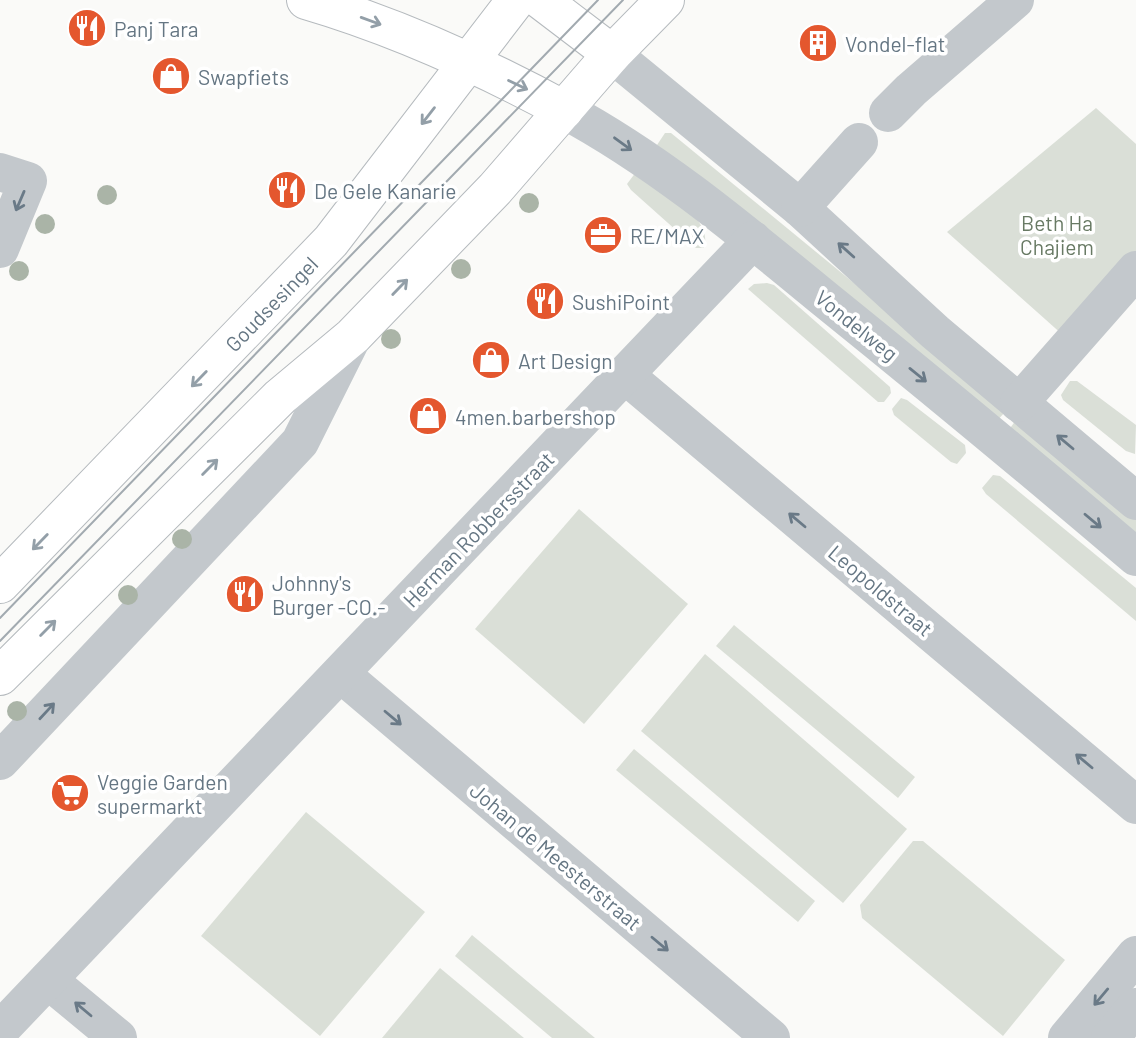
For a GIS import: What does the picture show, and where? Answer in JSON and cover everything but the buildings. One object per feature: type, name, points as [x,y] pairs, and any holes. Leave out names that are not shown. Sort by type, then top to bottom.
[{"type":"main road","points":[[306,0],[418,38],[564,110]]},
{"type":"main road","name":"Goudsesingel","points":[[0,584],[323,249],[516,0]]},
{"type":"main road","points":[[541,0],[612,54]]},
{"type":"main road","points":[[0,676],[280,397],[353,336],[495,188],[612,54],[665,0]]},
{"type":"street","points":[[888,113],[1015,0]]},
{"type":"street","points":[[612,54],[800,208],[935,332],[1136,501]]},
{"type":"street","name":"Vondelweg","points":[[564,110],[615,138],[753,240],[983,427],[1136,557]]},
{"type":"street","points":[[800,208],[859,142]]},
{"type":"street","points":[[0,172],[29,181],[0,249]]},
{"type":"street","name":"Herman Robbersstraat","points":[[0,1030],[753,240]]},
{"type":"street","points":[[1019,403],[1136,270]]},
{"type":"street","points":[[0,761],[300,442],[353,336]]},
{"type":"street","name":"Leopoldstraat","points":[[625,375],[1136,805]]},
{"type":"street","name":"Johan de Meesterstraat","points":[[341,674],[771,1038]]},
{"type":"street","points":[[1067,1038],[1136,955]]},
{"type":"street","points":[[48,980],[118,1038]]},
{"type":"street","points":[[1110,1038],[1136,1007]]},
{"type":"green space","name":"Beth Ha Chajiem","points":[[1096,108],[1136,144],[1136,251],[1064,336],[947,232]]},
{"type":"green space","points":[[665,133],[671,133],[1004,406],[1005,412],[996,422],[657,145]]},
{"type":"green space","points":[[636,172],[694,216],[704,231],[704,248],[696,248],[631,190],[627,184]]},
{"type":"green space","points":[[754,284],[774,285],[890,387],[891,393],[884,402],[878,402],[748,289]]},
{"type":"green space","points":[[1070,381],[1077,381],[1136,425],[1135,454],[1126,451],[1063,400],[1061,395]]},
{"type":"green space","points":[[901,398],[965,445],[966,453],[957,464],[951,462],[894,415],[892,409]]},
{"type":"green space","points":[[1016,420],[1136,515],[1136,541],[1008,431]]},
{"type":"green space","points":[[993,475],[1000,476],[1136,588],[1136,621],[986,494],[982,488]]},
{"type":"green space","points":[[579,509],[688,604],[584,724],[475,629]]},
{"type":"green space","points":[[734,625],[915,777],[898,798],[716,646]]},
{"type":"green space","points":[[705,654],[907,829],[843,903],[641,731]]},
{"type":"green space","points":[[634,749],[815,901],[798,922],[616,770]]},
{"type":"green space","points":[[306,812],[425,912],[320,1036],[201,936]]},
{"type":"green space","points":[[913,841],[923,841],[1065,960],[1003,1036],[862,918],[860,905]]},
{"type":"green space","points":[[472,935],[595,1038],[552,1038],[455,956]]},
{"type":"green space","points":[[440,968],[524,1038],[382,1038]]},
{"type":"tram line","points":[[0,618],[598,0]]},
{"type":"tram line","points":[[0,641],[623,0]]},
{"type":"place","name":"Panj Tara","points":[[87,28]]},
{"type":"place","name":"Vondel-flat","points":[[818,43]]},
{"type":"place","name":"Swapfiets","points":[[171,76]]},
{"type":"place","name":"De Gele Kanarie","points":[[287,190]]},
{"type":"place","name":"RE/MAX","points":[[603,235]]},
{"type":"place","name":"SushiPoint","points":[[545,301]]},
{"type":"place","name":"Art Design","points":[[491,360]]},
{"type":"place","name":"4men.barbershop","points":[[428,416]]},
{"type":"place","name":"Johnny's Burger -CO.-","points":[[245,594]]},
{"type":"place","name":"Veggie Garden supermarkt","points":[[70,793]]}]
